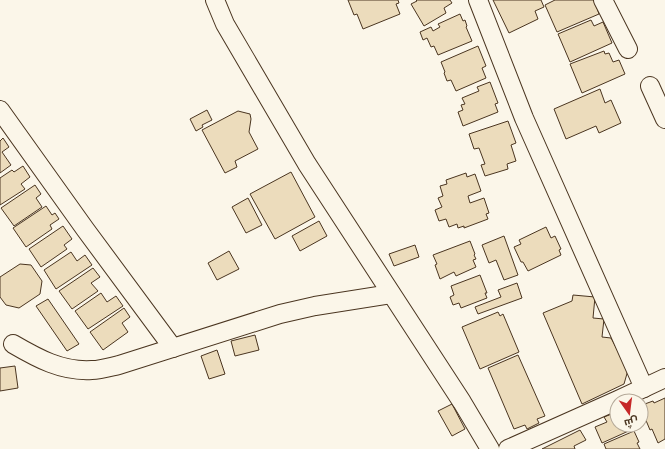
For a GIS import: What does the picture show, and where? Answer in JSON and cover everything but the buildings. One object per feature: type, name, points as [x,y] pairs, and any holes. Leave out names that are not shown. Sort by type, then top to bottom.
[{"type":"street","points":[[215,0],[225,24],[307,164],[462,402],[490,449]]},
{"type":"street","points":[[478,0],[524,118],[644,388]]},
{"type":"street","points":[[603,0],[628,49]]},
{"type":"street","points":[[650,86],[665,119]]},
{"type":"street","points":[[0,110],[85,229],[173,348]]},
{"type":"street","points":[[13,344],[36,358],[47,362],[76,369],[91,370],[119,365],[280,314],[315,306],[391,294]]},
{"type":"street","points":[[508,449],[665,378]]}]
